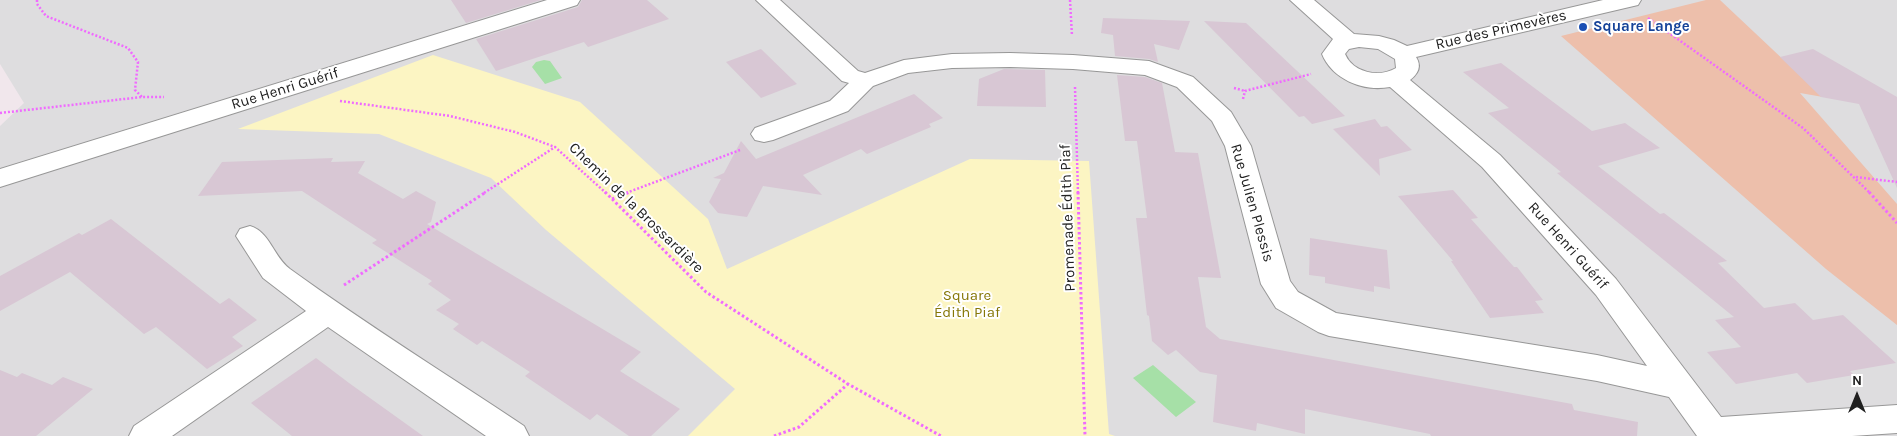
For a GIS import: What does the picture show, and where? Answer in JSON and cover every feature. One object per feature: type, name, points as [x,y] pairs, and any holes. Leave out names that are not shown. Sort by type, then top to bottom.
[{"type":"street","name":"Rue Henri Guérif","points":[[0,178],[569,0]]},
{"type":"street","points":[[764,134],[839,106],[865,81],[850,76],[767,0]]},
{"type":"street","points":[[1300,0],[1348,41],[1340,44],[1334,54],[1335,60],[1340,66]]},
{"type":"street","name":"Rue des Primevères","points":[[1340,66],[1348,72],[1366,78],[1384,80],[1398,66],[1627,1]]},
{"type":"street","name":"Rue Henri Guérif","points":[[1348,41],[1359,40],[1383,43],[1398,66],[1491,161],[1606,287],[1715,434]]},
{"type":"street","name":"Rue Julien Plessis","points":[[865,81],[904,68],[952,61],[1074,62],[1149,68],[1185,82],[1222,117],[1238,146],[1276,284],[1287,300],[1329,324],[1597,368],[1678,386]]},
{"type":"street","points":[[250,236],[273,270],[323,308],[512,436]]},
{"type":"street","points":[[146,436],[323,308]]},
{"type":"street","points":[[1715,434],[1897,419]]},
{"type":"path","points":[[0,113],[142,98],[135,90],[138,62],[128,48],[46,16],[37,4],[37,0]]},
{"type":"path","name":"Promenade Édith Piaf","points":[[1070,0],[1074,62],[1084,436]]},
{"type":"path","points":[[1627,1],[1803,128],[1855,177],[1897,223]]},
{"type":"path","points":[[1222,117],[1239,114],[1245,91],[1340,66]]},
{"type":"path","name":"Chemin de la Brossardière","points":[[334,100],[450,116],[515,132],[555,147],[612,198],[706,292],[848,384],[942,436]]},
{"type":"path","points":[[612,198],[747,147],[764,134]]},
{"type":"path","points":[[323,308],[555,147]]},
{"type":"path","points":[[1855,177],[1897,182]]},
{"type":"path","points":[[774,436],[799,428],[848,384]]},
{"type":"shaded area","points":[[0,0],[1897,0],[1897,436],[0,436],[0,126],[24,103],[0,64]]},
{"type":"shaded area","points":[[1706,0],[1720,0],[1823,97],[1800,93],[1897,204],[1897,325],[1826,269],[1561,36]]},
{"type":"shaded area","points":[[550,61],[562,78],[545,84],[532,67],[536,62]]},
{"type":"shaded area","points":[[1153,365],[1196,402],[1176,417],[1133,378]]},
{"type":"green space","name":"Square Édith Piaf","points":[[433,55],[580,102],[708,219],[727,269],[970,159],[1089,161],[1109,434],[1115,436],[688,436],[735,389],[546,230],[491,178],[379,134],[238,129]]},
{"type":"building","points":[[451,0],[541,0],[466,23]]},
{"type":"building","points":[[582,0],[647,0],[669,19],[588,47],[584,42],[496,71],[476,39],[578,7]]},
{"type":"building","points":[[1103,18],[1190,21],[1179,50],[1154,44],[1158,62],[1149,59],[1115,56],[1113,35],[1101,33]]},
{"type":"building","points":[[1204,21],[1246,23],[1345,116],[1312,124],[1304,116],[1299,117]]},
{"type":"building","points":[[761,49],[797,84],[761,98],[726,62]]},
{"type":"building","points":[[1813,49],[1897,97],[1897,188],[1859,104],[1821,97],[1780,57]]},
{"type":"building","points":[[1501,63],[1592,131],[1625,123],[1660,148],[1598,166],[1660,214],[1664,213],[1727,261],[1718,263],[1764,308],[1795,303],[1813,320],[1843,315],[1896,363],[1850,371],[1854,375],[1807,383],[1797,373],[1736,384],[1707,352],[1741,347],[1715,320],[1734,317],[1557,173],[1561,172],[1488,113],[1509,108],[1463,72]]},
{"type":"building","points":[[1004,69],[1045,70],[1046,107],[977,106],[979,79]]},
{"type":"building","points":[[1117,75],[1145,77],[1162,83],[1175,152],[1198,153],[1221,278],[1198,277],[1206,327],[1220,339],[1572,404],[1574,410],[1638,422],[1637,436],[1431,436],[1430,434],[1305,409],[1305,434],[1257,423],[1256,431],[1213,422],[1217,375],[1200,372],[1176,350],[1168,355],[1152,341],[1149,316],[1147,315],[1136,218],[1147,218],[1137,141],[1125,141]]},
{"type":"building","points":[[914,94],[943,118],[929,124],[931,127],[867,154],[861,149],[803,175],[822,195],[763,186],[747,217],[718,213],[709,202],[721,179],[713,178],[724,173],[741,141],[756,159]]},
{"type":"building","points":[[1375,119],[1381,127],[1387,126],[1412,150],[1379,159],[1380,176],[1333,129]]},
{"type":"building","points":[[333,158],[331,162],[365,161],[358,173],[403,199],[416,191],[436,202],[431,222],[427,224],[641,352],[620,371],[680,409],[651,436],[629,436],[597,414],[590,420],[525,376],[530,372],[482,341],[477,345],[453,329],[459,324],[436,310],[451,300],[428,284],[432,281],[372,243],[377,240],[302,191],[198,196],[222,162]]},
{"type":"building","points":[[1453,190],[1478,218],[1471,219],[1514,267],[1517,267],[1543,300],[1535,301],[1544,313],[1490,318],[1451,261],[1453,261],[1398,196]]},
{"type":"building","points":[[111,219],[220,304],[229,298],[257,320],[232,337],[243,346],[207,369],[156,327],[144,334],[70,272],[0,311],[0,276],[79,233],[82,235]]},
{"type":"building","points":[[1310,238],[1387,250],[1390,289],[1374,286],[1374,292],[1325,283],[1325,277],[1309,275]]},
{"type":"building","points":[[316,358],[423,436],[292,436],[251,403]]},
{"type":"building","points":[[0,370],[17,377],[22,373],[52,385],[63,377],[93,389],[36,436],[0,436]]},
{"type":"place","name":"Square Lange","points":[[1583,27]]}]
